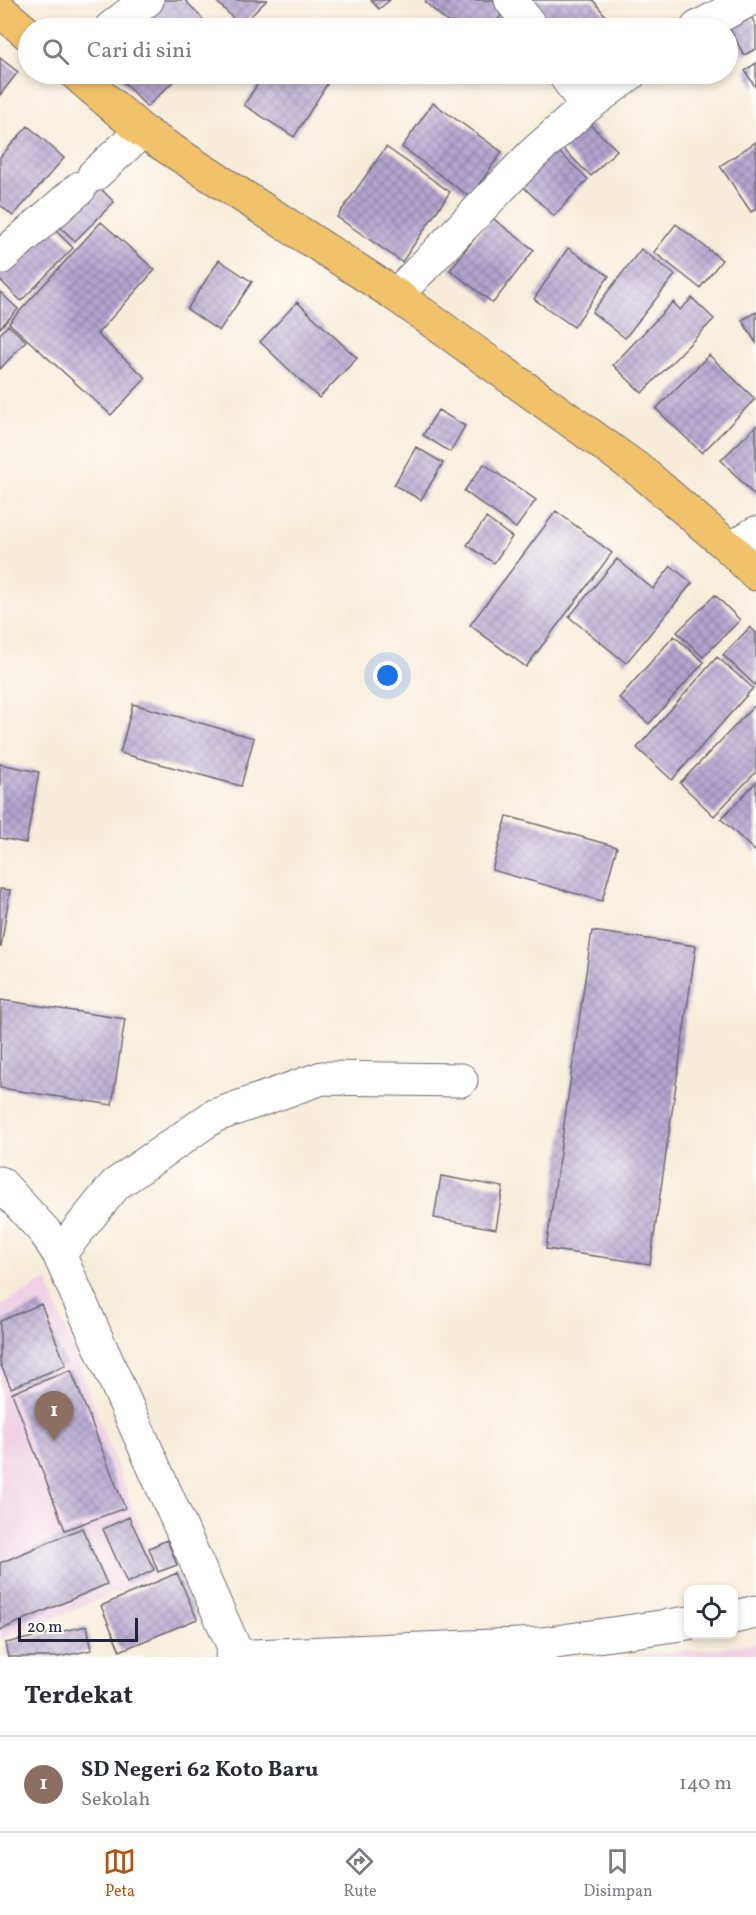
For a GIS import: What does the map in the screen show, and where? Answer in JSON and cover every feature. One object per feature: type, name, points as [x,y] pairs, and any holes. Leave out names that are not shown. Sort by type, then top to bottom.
[{"type":"highway","points":[[0,10],[18,25]]},
{"type":"highway","points":[[88,84],[142,131],[396,295],[643,473],[743,541],[756,574]]},
{"type":"street","points":[[124,18],[147,0]]},
{"type":"street","points":[[511,0],[524,18]]},
{"type":"street","points":[[716,18],[749,0]]},
{"type":"street","points":[[571,84],[587,106]]},
{"type":"street","points":[[396,295],[533,154],[587,106],[617,84]]},
{"type":"street","points":[[0,258],[142,131]]},
{"type":"street","points":[[59,1254],[115,1185],[214,1116],[322,1078],[461,1080]]},
{"type":"street","points":[[4,1193],[45,1232],[59,1254],[259,1656]]},
{"type":"street","points":[[738,1616],[756,1612]]},
{"type":"street","points":[[232,1657],[531,1650],[542,1644],[684,1624]]},
{"type":"shaded area","points":[[47,1280],[158,1576],[0,1639],[0,1306]]},
{"type":"shaded area","points":[[756,1644],[756,1657],[620,1657]]},
{"type":"building","points":[[159,0],[185,0],[202,18],[139,18]]},
{"type":"building","points":[[215,0],[267,0],[249,18],[233,18]]},
{"type":"building","points":[[371,0],[390,0],[379,9]]},
{"type":"building","points":[[427,0],[499,0],[508,9],[499,18],[443,18],[425,2]]},
{"type":"building","points":[[534,0],[593,0],[607,18],[541,18],[529,4]]},
{"type":"building","points":[[745,6],[756,26],[756,49],[744,55],[738,44],[738,18],[736,18]]},
{"type":"building","points":[[0,58],[18,72],[0,95]]},
{"type":"building","points":[[756,63],[756,88],[745,71]]},
{"type":"building","points":[[125,84],[171,84],[147,107]]},
{"type":"building","points":[[258,84],[327,84],[294,137],[244,105]]},
{"type":"building","points":[[433,103],[502,152],[470,197],[402,147]]},
{"type":"building","points":[[582,117],[617,150],[591,176],[557,143]]},
{"type":"building","points":[[28,126],[64,158],[13,216],[0,205],[0,157]]},
{"type":"building","points":[[756,142],[756,209],[751,212],[720,166]]},
{"type":"building","points":[[550,144],[588,179],[554,216],[516,180]]},
{"type":"building","points":[[386,147],[450,192],[402,262],[337,217]]},
{"type":"building","points":[[93,181],[114,202],[75,241],[54,221]]},
{"type":"building","points":[[491,217],[534,250],[493,303],[450,270]]},
{"type":"building","points":[[46,221],[73,248],[21,301],[0,280],[0,267]]},
{"type":"building","points":[[101,222],[155,270],[97,334],[146,378],[111,415],[9,323]]},
{"type":"building","points":[[676,224],[722,260],[700,288],[654,252]]},
{"type":"building","points":[[568,248],[609,276],[574,327],[534,299]]},
{"type":"building","points":[[641,249],[675,275],[625,338],[592,312]]},
{"type":"building","points":[[219,260],[252,282],[219,331],[187,309]]},
{"type":"building","points":[[0,292],[18,309],[0,328]]},
{"type":"building","points":[[692,298],[714,319],[642,393],[613,365],[673,302],[680,310]]},
{"type":"building","points":[[297,302],[357,358],[319,398],[260,342]]},
{"type":"building","points":[[756,312],[756,343],[742,320]]},
{"type":"building","points":[[8,325],[26,341],[0,369],[0,334]]},
{"type":"building","points":[[709,355],[755,399],[702,453],[656,409]]},
{"type":"building","points":[[438,410],[465,426],[450,452],[423,435]]},
{"type":"building","points":[[756,426],[756,497],[721,460]]},
{"type":"building","points":[[416,447],[443,463],[421,500],[394,485]]},
{"type":"building","points":[[484,464],[536,500],[516,528],[464,491]]},
{"type":"building","points":[[556,511],[612,553],[526,667],[470,625]]},
{"type":"building","points":[[486,518],[512,537],[494,563],[467,545]]},
{"type":"building","points":[[617,559],[653,589],[671,566],[692,583],[626,663],[569,617]]},
{"type":"building","points":[[715,595],[740,620],[703,657],[677,632]]},
{"type":"building","points":[[750,627],[756,633],[756,686],[723,655]]},
{"type":"building","points":[[674,636],[704,662],[649,724],[619,698]]},
{"type":"building","points":[[717,657],[753,688],[672,780],[637,748]]},
{"type":"building","points":[[133,704],[254,738],[241,786],[120,753]]},
{"type":"building","points":[[756,704],[756,772],[714,816],[680,783]]},
{"type":"building","points":[[0,764],[39,772],[26,843],[0,838]]},
{"type":"building","points":[[756,782],[756,852],[721,819]]},
{"type":"building","points":[[507,816],[617,847],[602,901],[492,870]]},
{"type":"building","points":[[0,889],[10,890],[1,947],[0,947]]},
{"type":"building","points":[[592,931],[696,946],[650,1264],[546,1249]]},
{"type":"building","points":[[1,1000],[125,1019],[112,1105],[0,1088]]},
{"type":"building","points":[[441,1176],[503,1187],[496,1229],[434,1218]]},
{"type":"building","points":[[41,1304],[66,1365],[11,1388],[0,1363],[0,1321]]},
{"type":"building","points":[[71,1370],[125,1508],[65,1530],[12,1393]]},
{"type":"building","points":[[129,1517],[154,1570],[127,1583],[103,1529]]},
{"type":"building","points":[[82,1528],[107,1584],[0,1630],[0,1563]]},
{"type":"building","points":[[167,1540],[177,1565],[158,1572],[149,1548]]},
{"type":"building","points":[[177,1573],[197,1619],[120,1651],[101,1606]]},
{"type":"building","points":[[87,1626],[92,1650],[58,1657],[8,1657],[5,1643]]},
{"type":"place","name":"SD Negeri 62 Koto Baru","points":[[54,1441]]}]
